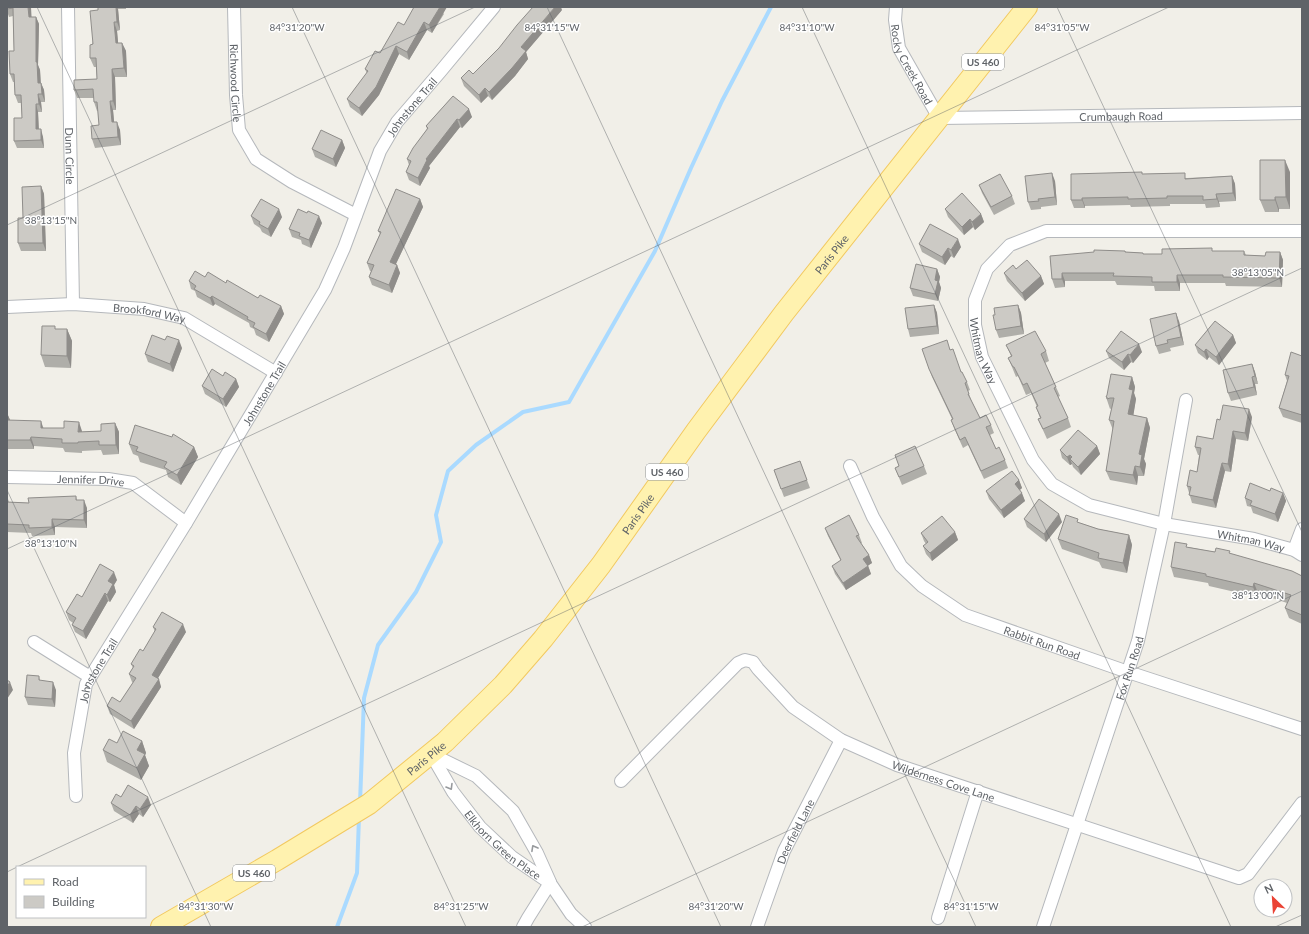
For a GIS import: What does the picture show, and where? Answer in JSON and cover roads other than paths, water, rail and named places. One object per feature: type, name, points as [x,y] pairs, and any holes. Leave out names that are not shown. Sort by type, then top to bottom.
[{"type":"main road","name":"Paris Pike","points":[[160,927],[369,804],[445,742],[503,685],[543,639],[602,564],[696,431],[784,313],[1027,7]]},
{"type":"street","name":"Dunn Circle","points":[[68,7],[73,304]]},
{"type":"street","name":"Richwood Circle","points":[[234,7],[236,95],[239,130],[256,159],[292,182],[356,215]]},
{"type":"street","name":"Johnstone Trail","points":[[76,796],[74,754],[86,684],[186,523],[325,290],[344,248],[380,151],[397,122],[494,7]]},
{"type":"street","name":"Rocky Creek Road","points":[[896,7],[895,20],[899,48],[939,118]]},
{"type":"street","name":"Crumbaugh Road","points":[[939,118],[1302,113]]},
{"type":"street","name":"Whitman Way","points":[[1298,552],[1254,539],[1164,524],[1088,504],[1052,484],[1033,460],[982,357],[975,325],[975,300],[987,269],[1010,245],[1046,231],[1302,231]]},
{"type":"street","name":"Brookford Way","points":[[7,307],[73,304],[144,308],[184,318],[276,374]]},
{"type":"street","name":"Fox Run Road","points":[[1043,927],[1138,641],[1164,524],[1186,400]]},
{"type":"street","name":"Rabbit Run Road","points":[[850,466],[873,517],[901,566],[922,586],[965,615],[1128,672],[1302,730]]},
{"type":"street","name":"Jennifer Drive","points":[[7,477],[108,480],[133,483],[186,523]]},
{"type":"street","points":[[1298,552],[1302,529]]},
{"type":"street","points":[[34,642],[90,677]]},
{"type":"street","name":"Wilderness Cove Lane","points":[[621,780],[738,662],[745,660],[753,662],[793,707],[841,740],[897,765],[1239,878],[1248,874],[1262,858],[1302,803]]},
{"type":"street","name":"Deerfield Lane","points":[[757,927],[784,852],[841,740]]},
{"type":"street","name":"Elkhorn Green Place","points":[[431,754],[452,792],[480,827],[512,857],[550,883],[571,914],[585,927]]},
{"type":"street","points":[[431,754],[476,776],[513,811],[537,853],[550,883],[523,927]]},
{"type":"street","points":[[938,918],[978,792]]},
{"type":"waterway","points":[[360,803],[364,698],[378,645],[416,592],[441,542],[436,515],[448,471],[476,445],[523,412],[569,402],[655,251],[722,101],[771,7]]},
{"type":"waterway","points":[[337,927],[357,873],[359,817]]}]
